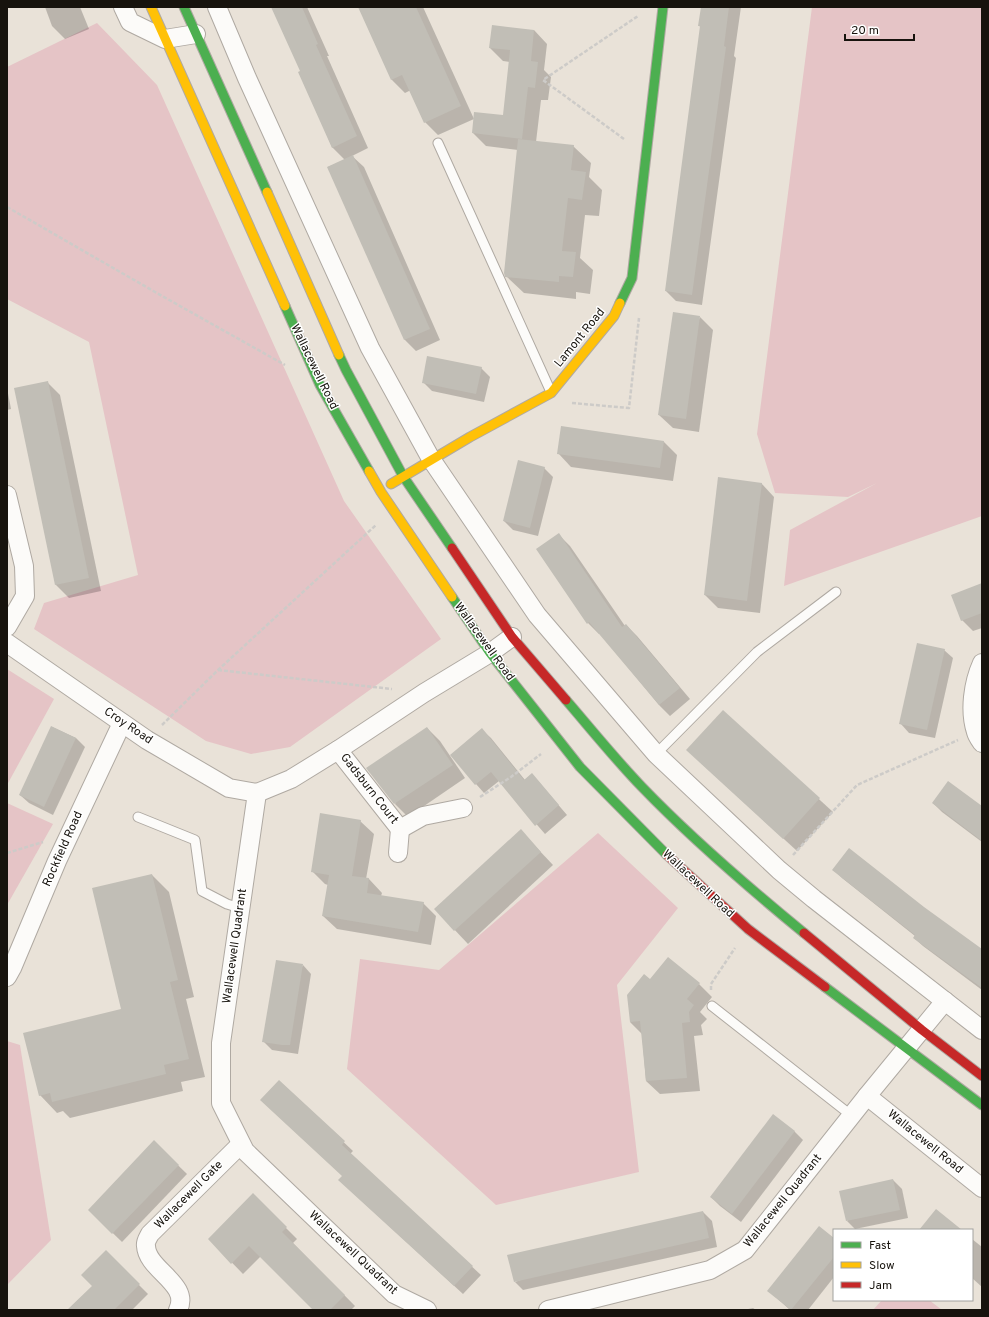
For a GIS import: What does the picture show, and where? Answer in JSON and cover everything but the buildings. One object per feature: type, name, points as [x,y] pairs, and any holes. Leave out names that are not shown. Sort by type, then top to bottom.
[{"type":"street","points":[[123,7],[130,22],[165,39],[196,34]]},
{"type":"street","name":"Wallacewell Road","points":[[151,7],[320,385],[381,492],[490,653],[580,767],[665,853],[748,929],[982,1105]]},
{"type":"street","points":[[184,7],[346,370],[403,476],[512,637],[641,786],[686,831],[756,894],[922,1030],[982,1076]]},
{"type":"street","points":[[217,7],[246,78],[370,348],[431,459],[537,615],[656,754],[779,870],[820,904],[982,1030]]},
{"type":"street","name":"Lamont Road","points":[[381,492],[403,476],[431,459],[551,393],[614,316],[632,278],[663,7]]},
{"type":"street","points":[[7,495],[24,566],[25,596],[7,627]]},
{"type":"street","points":[[257,793],[291,779],[424,693],[490,653],[512,637]]},
{"type":"street","name":"Croy Road","points":[[7,644],[147,740],[229,788],[257,793]]},
{"type":"street","points":[[979,738],[973,714],[977,674],[982,663]]},
{"type":"street","name":"Rockfield Road","points":[[9,970],[69,834],[122,723]]},
{"type":"street","name":"Gadsburn Court","points":[[338,750],[400,829],[398,853]]},
{"type":"street","name":"Wallacewell Quadrant","points":[[257,793],[220,1043],[221,1103],[245,1151],[394,1294],[427,1310]]},
{"type":"street","name":"Gadsburn Court","points":[[400,829],[423,816],[463,808]]},
{"type":"street","points":[[922,1030],[945,1001]]},
{"type":"street","name":"Wallacewell Quadrant","points":[[548,1310],[710,1270],[745,1250],[867,1096],[922,1030]]},
{"type":"street","name":"Wallacewell Road","points":[[867,1096],[982,1188]]},
{"type":"street","name":"Wallacewell Gate","points":[[178,1310],[181,1304],[180,1294],[148,1256],[145,1244],[150,1234],[241,1144]]},
{"type":"lane","points":[[438,142],[551,393]]},
{"type":"lane","points":[[656,754],[757,652],[836,592]]},
{"type":"lane","points":[[138,817],[195,840],[202,891],[227,904],[240,908]]},
{"type":"lane","points":[[712,1006],[852,1116]]},
{"type":"path","points":[[639,16],[543,80],[646,156]]},
{"type":"path","points":[[7,207],[286,365]]},
{"type":"path","points":[[551,393],[563,402],[629,408],[640,314]]},
{"type":"path","points":[[147,740],[218,670],[393,510]]},
{"type":"path","points":[[218,670],[424,693]]},
{"type":"path","points":[[779,870],[857,785],[979,738]]},
{"type":"path","points":[[463,808],[511,776],[541,753],[546,759]]},
{"type":"path","points":[[7,853],[69,834]]},
{"type":"path","points":[[712,1006],[711,984],[748,929]]},
{"type":"shaded area","points":[[812,7],[982,7],[982,516],[784,586],[790,530],[877,483],[848,497],[775,493],[757,434]]},
{"type":"shaded area","points":[[97,23],[157,85],[344,501],[441,639],[290,747],[251,754],[206,741],[34,629],[44,603],[138,575],[89,342],[7,299],[7,67]]},
{"type":"shaded area","points":[[7,669],[54,699],[7,785]]},
{"type":"shaded area","points":[[7,803],[53,824],[7,905]]},
{"type":"shaded area","points":[[598,833],[678,908],[617,985],[639,1172],[496,1205],[347,1069],[360,959],[439,970]]},
{"type":"shaded area","points":[[7,1041],[20,1045],[51,1240],[7,1285]]},
{"type":"shaded area","points":[[881,1301],[930,1301],[942,1310],[873,1310]]},
{"type":"traffic: fast","points":[[184,7],[267,192]]},
{"type":"traffic: fast","points":[[620,303],[632,278],[663,7]]},
{"type":"traffic: fast","points":[[285,306],[320,385],[369,471]]},
{"type":"traffic: fast","points":[[339,355],[403,476],[452,548]]},
{"type":"traffic: fast","points":[[452,597],[490,653],[580,767],[667,855]]},
{"type":"traffic: fast","points":[[566,700],[622,766],[661,806],[721,862],[804,933]]},
{"type":"traffic: fast","points":[[825,987],[982,1105]]},
{"type":"traffic: slow","points":[[151,7],[285,306]]},
{"type":"traffic: slow","points":[[267,192],[339,355]]},
{"type":"traffic: slow","points":[[391,484],[470,437],[551,393],[614,316],[620,303]]},
{"type":"traffic: slow","points":[[369,471],[381,492],[452,597]]},
{"type":"traffic: jam","points":[[452,548],[512,637],[566,700]]},
{"type":"traffic: jam","points":[[667,855],[748,929],[825,987]]},
{"type":"traffic: jam","points":[[804,933],[922,1030],[982,1076]]}]
